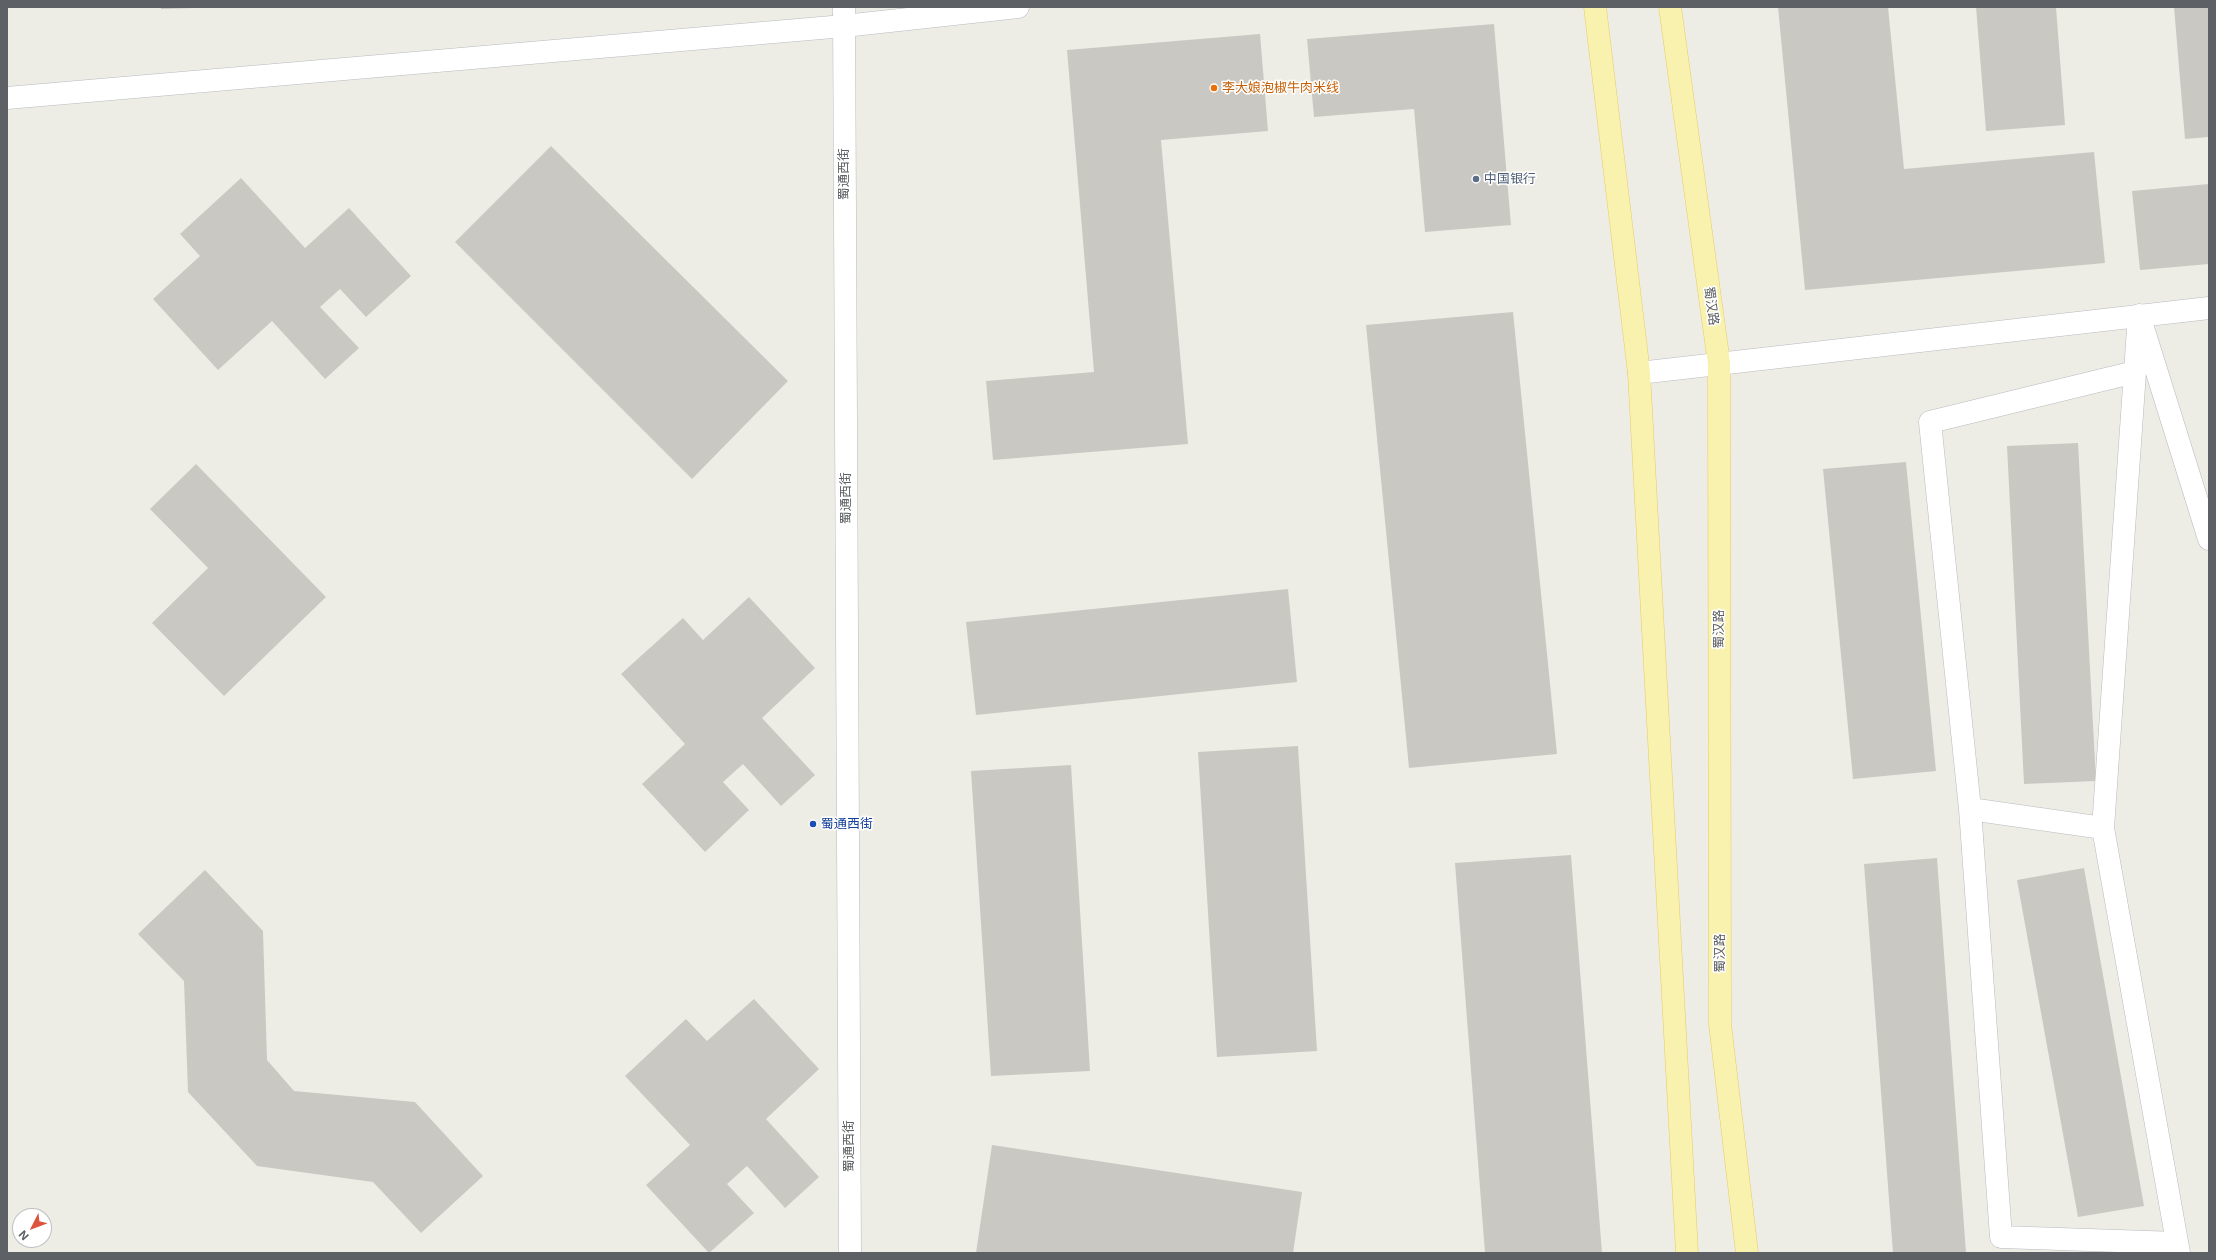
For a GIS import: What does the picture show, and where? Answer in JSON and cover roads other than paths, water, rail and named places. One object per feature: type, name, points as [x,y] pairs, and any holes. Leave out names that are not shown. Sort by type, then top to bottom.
[{"type":"main road","points":[[1595,7],[1639,373],[1687,1253]]},
{"type":"main road","name":"蜀汉路","points":[[1670,7],[1719,363],[1720,1024],[1747,1253]]},
{"type":"street","points":[[7,98],[844,16],[1018,7]]},
{"type":"street","name":"蜀通西街","points":[[844,16],[850,1253]]},
{"type":"street","points":[[1639,373],[2209,308]]},
{"type":"street","points":[[2135,372],[1930,422],[1970,809],[2001,1237],[2178,1248],[2103,828],[2135,372],[2138,315]]},
{"type":"street","points":[[2138,315],[2209,539]]},
{"type":"street","points":[[1970,809],[2103,828]]},
{"type":"place","name":"李大娘泡椒牛肉米线","points":[[1214,88]]},
{"type":"place","name":"中国银行","points":[[1476,179]]},
{"type":"place","name":"蜀通西街","points":[[813,824]]}]
